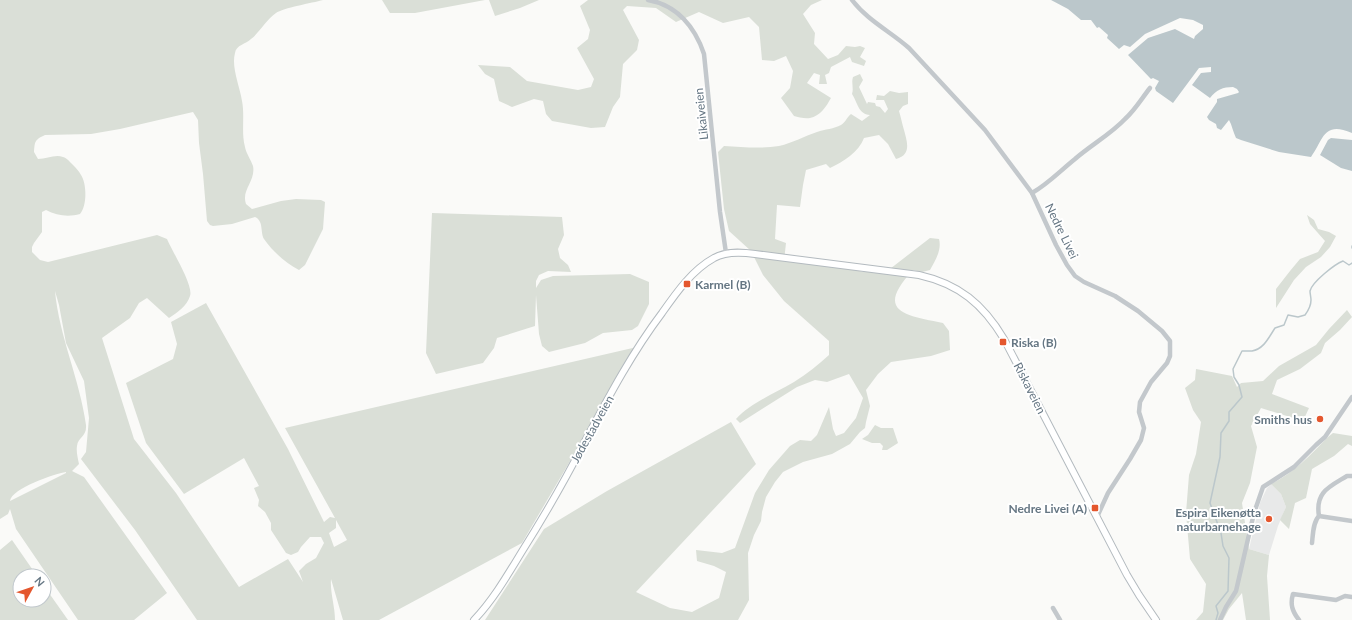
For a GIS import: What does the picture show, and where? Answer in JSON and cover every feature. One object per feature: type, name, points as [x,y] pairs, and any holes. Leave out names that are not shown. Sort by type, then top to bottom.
[{"type":"main road","name":"Riskaveien","points":[[726,253],[755,254],[919,275],[948,284],[978,304],[991,318],[1004,339],[1133,585],[1156,620]]},
{"type":"main road","name":"Jødestadveien","points":[[474,620],[502,584],[536,530],[631,358],[650,329],[675,295],[693,275],[712,259],[726,253]]},
{"type":"street","name":"Likaiveien","points":[[648,0],[666,6],[688,22],[700,43],[704,54],[720,212],[726,253]]},
{"type":"street","name":"Nedre Livei","points":[[852,0],[866,15],[896,36],[918,57],[985,130],[1032,192],[1056,245],[1075,276],[1084,282],[1115,296],[1138,311],[1162,331],[1170,341],[1170,356],[1167,363],[1151,382],[1140,402],[1139,412],[1144,428],[1141,440],[1108,493],[1097,517]]},
{"type":"street","points":[[1032,192],[1049,183],[1062,169],[1123,122],[1150,88]]},
{"type":"street","points":[[1220,620],[1236,591],[1254,513],[1263,487],[1294,467],[1325,437],[1352,397]]},
{"type":"street","points":[[1312,543],[1314,525],[1319,516],[1319,498],[1323,491],[1347,476],[1352,476]]},
{"type":"street","points":[[1319,516],[1352,521]]},
{"type":"street","points":[[1298,620],[1291,605],[1293,594],[1336,600],[1345,596],[1352,597]]},
{"type":"street","points":[[1054,608],[1060,620]]},
{"type":"shaded area","points":[[0,0],[323,0],[291,7],[276,13],[249,41],[237,48],[234,59],[235,71],[243,107],[244,141],[246,152],[253,166],[252,176],[245,194],[246,204],[252,209],[281,201],[296,199],[321,200],[325,202],[323,229],[305,265],[299,270],[280,257],[271,248],[264,239],[260,221],[255,217],[232,224],[213,226],[207,221],[198,120],[193,112],[120,129],[91,134],[45,135],[37,140],[34,152],[38,159],[57,156],[67,159],[76,168],[83,179],[85,189],[84,206],[80,214],[67,216],[54,214],[46,210],[42,212],[42,232],[32,247],[32,252],[40,260],[48,262],[157,235],[167,239],[182,268],[189,285],[190,296],[187,303],[182,308],[169,318],[147,298],[139,303],[130,318],[102,338],[134,439],[176,493],[239,587],[288,559],[303,582],[299,571],[306,564],[316,558],[324,543],[321,537],[310,537],[298,552],[291,555],[286,553],[271,530],[271,523],[265,512],[258,506],[259,500],[254,488],[259,486],[244,458],[184,494],[146,443],[126,383],[173,359],[177,344],[171,322],[206,303],[288,449],[324,522],[330,517],[335,518],[285,428],[637,347],[522,543],[379,620],[343,620],[331,579],[335,620],[197,620],[135,530],[81,459],[86,452],[89,418],[84,381],[66,343],[55,291],[57,308],[65,341],[79,391],[86,425],[84,435],[77,446],[79,464],[72,471],[84,477],[167,593],[134,620],[78,620],[52,582],[52,568],[43,568],[16,529],[10,509],[8,514],[0,519]],"holes":[[[66,473],[10,501],[12,496],[18,491],[34,482]],[[336,520],[347,540],[334,547],[329,533],[336,528]]]},
{"type":"shaded area","points":[[382,0],[485,0],[415,13],[390,13]]},
{"type":"shaded area","points":[[489,0],[539,0],[495,16]]},
{"type":"shaded area","points":[[588,0],[822,0],[811,5],[803,14],[815,33],[814,44],[828,59],[838,55],[846,46],[860,46],[865,48],[860,57],[866,61],[864,66],[852,62],[850,57],[831,67],[829,73],[825,75],[827,84],[819,84],[820,75],[814,73],[807,83],[831,98],[825,108],[814,117],[797,117],[794,116],[781,98],[790,88],[793,71],[786,56],[774,61],[762,60],[759,27],[749,17],[723,23],[699,12],[676,22],[656,8],[627,6],[623,10],[639,40],[637,50],[623,64],[620,97],[613,107],[605,127],[591,128],[552,121],[546,114],[543,101],[534,99],[512,107],[499,101],[494,79],[485,74],[478,65],[510,67],[527,81],[578,90],[591,87],[594,79],[577,48],[588,39],[590,30],[580,6]]},
{"type":"shaded area","points":[[1051,0],[1352,0],[1352,133],[1335,129],[1330,131],[1322,138],[1311,157],[1279,152],[1236,138],[1229,120],[1221,130],[1217,128],[1216,124],[1207,117],[1217,102],[1217,99],[1238,93],[1239,92],[1237,89],[1233,87],[1223,88],[1217,91],[1210,98],[1192,85],[1201,73],[1211,72],[1211,67],[1199,68],[1173,103],[1156,91],[1155,88],[1159,81],[1153,78],[1151,79],[1128,55],[1148,38],[1175,29],[1194,39],[1195,36],[1203,29],[1203,25],[1193,20],[1180,18],[1145,34],[1130,47],[1124,45],[1119,49],[1107,38],[1108,35],[1099,27],[1097,28],[1091,20],[1081,20],[1068,9]]},
{"type":"shaded area","points":[[860,74],[863,80],[859,87],[867,104],[868,102],[875,103],[876,106],[880,107],[885,113],[888,109],[884,100],[876,100],[877,95],[884,96],[890,91],[899,93],[908,92],[908,104],[903,106],[899,111],[907,143],[906,151],[901,157],[896,159],[888,144],[879,135],[864,138],[858,148],[845,160],[830,168],[826,164],[806,170],[800,207],[777,205],[775,239],[786,243],[784,261],[844,267],[863,272],[886,272],[930,238],[939,239],[939,251],[930,270],[922,272],[913,270],[902,284],[896,295],[895,303],[899,309],[907,314],[943,323],[949,331],[950,350],[931,356],[891,362],[878,374],[866,390],[870,406],[865,428],[850,444],[832,454],[803,462],[783,472],[775,482],[766,497],[761,521],[754,535],[748,553],[749,600],[738,620],[485,620],[544,529],[607,491],[731,422],[756,464],[636,592],[670,608],[692,612],[719,598],[726,572],[714,566],[697,561],[696,550],[722,553],[735,548],[755,493],[769,470],[790,446],[800,440],[811,441],[817,435],[829,407],[833,429],[836,436],[844,433],[856,418],[863,398],[849,374],[827,382],[815,380],[797,387],[740,423],[736,419],[749,408],[808,373],[829,355],[829,341],[784,301],[763,275],[751,251],[729,231],[724,209],[718,152],[724,146],[758,148],[784,145],[808,135],[841,125],[851,114],[862,121],[870,115],[863,113],[852,94],[853,77]]},
{"type":"shaded area","points":[[1331,138],[1352,140],[1352,171],[1341,168],[1320,155],[1328,140]]},
{"type":"shaded area","points":[[432,213],[562,217],[564,235],[558,249],[560,258],[568,265],[571,272],[548,271],[539,275],[536,281],[536,288],[541,280],[553,276],[630,274],[649,282],[649,304],[638,326],[632,330],[603,333],[585,343],[549,352],[542,346],[539,334],[536,295],[535,326],[497,338],[494,348],[483,363],[436,374],[426,353]]},
{"type":"shaded area","points":[[1307,215],[1314,220],[1318,229],[1336,236],[1330,247],[1321,257],[1306,267],[1294,280],[1276,308],[1276,289],[1300,259],[1318,252],[1325,241],[1310,224]]},
{"type":"shaded area","points":[[1347,310],[1352,317],[1325,343],[1321,353],[1300,369],[1277,380],[1272,394],[1309,408],[1303,421],[1261,408],[1251,426],[1257,447],[1250,483],[1242,503],[1249,549],[1269,555],[1267,576],[1270,620],[1246,620],[1242,593],[1229,609],[1223,620],[1196,620],[1203,612],[1206,584],[1190,559],[1186,513],[1189,475],[1196,454],[1201,422],[1193,410],[1185,388],[1195,380],[1196,369],[1232,376],[1237,387],[1241,383],[1263,381],[1279,366],[1316,345]]},
{"type":"shaded area","points":[[875,425],[881,428],[893,428],[898,443],[887,450],[882,450],[883,446],[880,443],[872,443],[862,439],[868,435]]},
{"type":"shaded area","points":[[1333,433],[1352,436],[1352,446],[1348,444],[1334,456],[1312,469],[1306,498],[1295,503],[1289,529],[1280,520],[1286,507],[1281,494],[1271,484],[1287,475]]},
{"type":"shaded area","name":"Espira Eikenøtta naturbarnehage","points":[[1271,484],[1281,494],[1286,507],[1269,555],[1249,549],[1260,503],[1267,488]]},
{"type":"shaded area","points":[[12,540],[31,568],[12,568],[12,608],[52,608],[52,597],[68,620],[0,620],[0,550]]},
{"type":"waterway","points":[[1216,620],[1218,613],[1216,606],[1228,591],[1229,558],[1223,546],[1221,533],[1210,503],[1220,457],[1221,433],[1229,421],[1229,412],[1242,397],[1239,385],[1234,377],[1233,369],[1242,351],[1252,351],[1260,348],[1275,328],[1284,325],[1288,315],[1298,317],[1305,315],[1311,300],[1310,291],[1315,283],[1324,274],[1343,261],[1349,265],[1352,263]]},
{"type":"place","name":"Karmel (B)","points":[[687,284]]},
{"type":"place","name":"Riska (B)","points":[[1003,342]]},
{"type":"place","name":"Smiths hus","points":[[1320,419]]},
{"type":"place","name":"Nedre Livei (A)","points":[[1095,508]]},
{"type":"place","name":"Espira Eikenøtta naturbarnehage","points":[[1269,519]]}]
